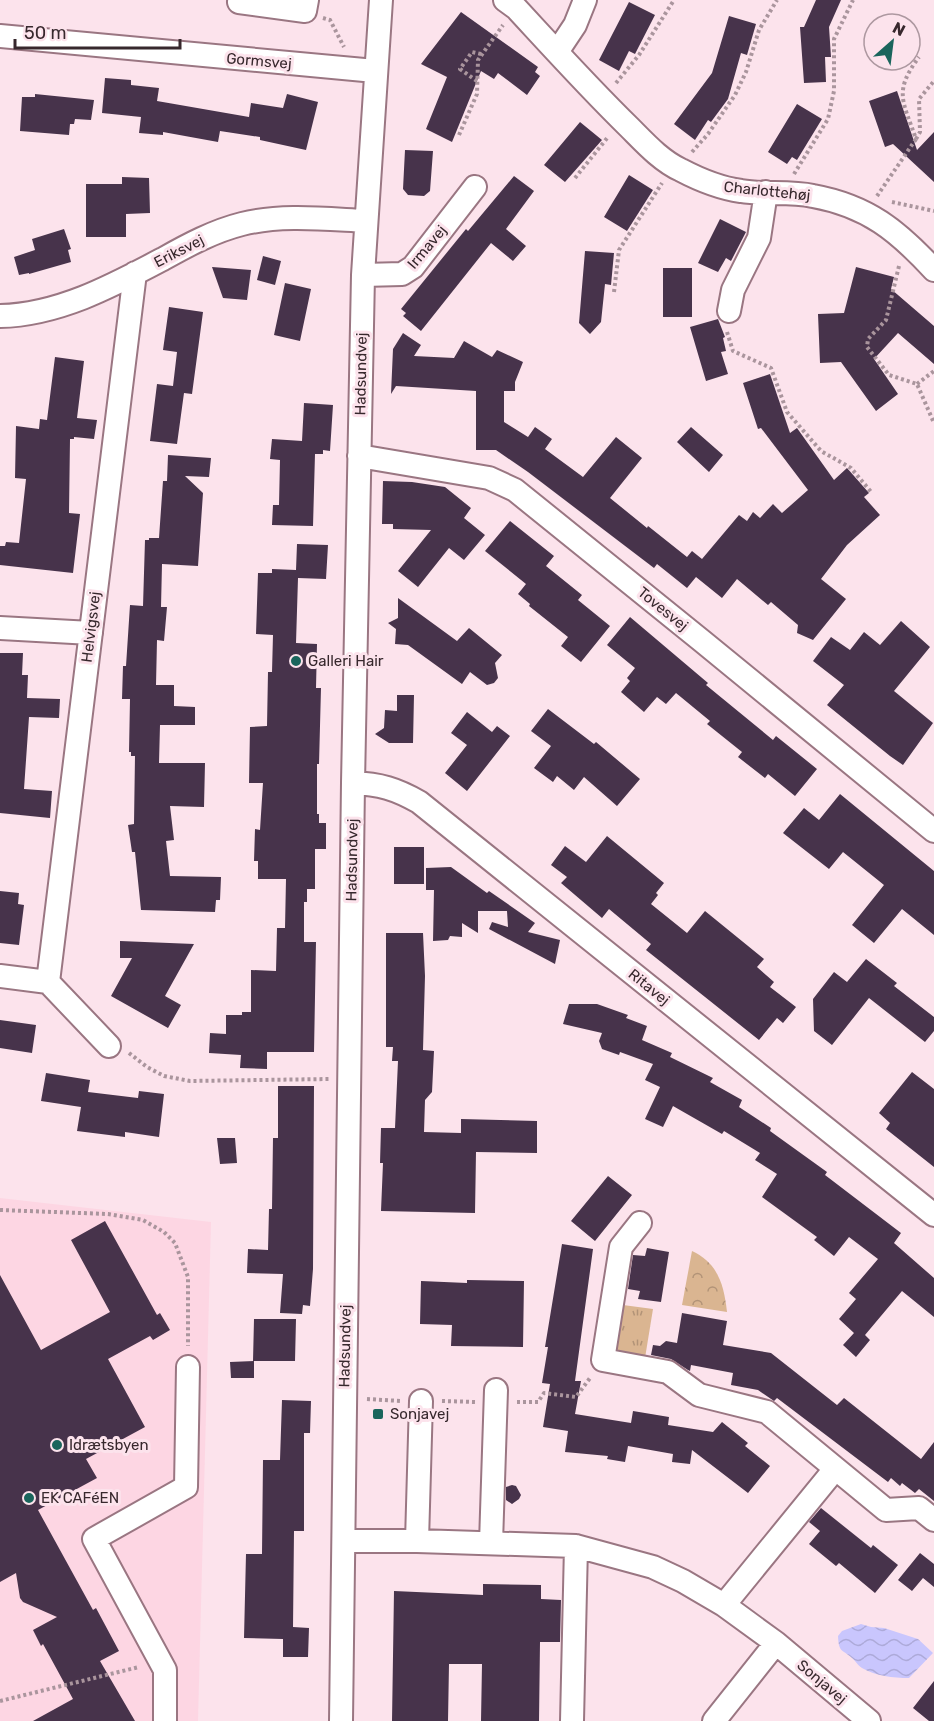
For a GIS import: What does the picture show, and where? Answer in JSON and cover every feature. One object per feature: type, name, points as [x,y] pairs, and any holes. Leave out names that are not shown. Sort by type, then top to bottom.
[{"type":"street","points":[[240,0],[240,2],[305,11],[307,0]]},
{"type":"street","name":"Hadsundvej","points":[[341,1721],[353,783],[363,275],[381,0]]},
{"type":"street","points":[[557,52],[575,25],[585,0]]},
{"type":"street","name":"Charlottehøj","points":[[511,4],[652,150],[677,169],[709,184],[741,191],[813,196],[837,202],[870,215],[890,227],[911,245],[934,270]]},
{"type":"street","name":"Gormsvej","points":[[0,36],[375,71]]},
{"type":"street","name":"Irmavej","points":[[363,275],[402,274],[413,267],[475,188]]},
{"type":"street","points":[[729,311],[733,290],[759,238],[776,193]]},
{"type":"street","name":"Eriksvej","points":[[0,316],[17,316],[58,306],[99,291],[200,239],[242,224],[286,218],[365,221]]},
{"type":"street","name":"Helvigsvej","points":[[48,982],[135,273]]},
{"type":"street","name":"Tovesvej","points":[[359,456],[489,478],[515,490],[934,831]]},
{"type":"street","points":[[0,628],[91,633]]},
{"type":"street","name":"Ritavej","points":[[353,783],[377,784],[392,788],[419,802],[934,1215]]},
{"type":"street","points":[[0,976],[48,982],[109,1046]]},
{"type":"street","points":[[640,1223],[621,1247],[603,1360],[668,1372],[699,1395],[768,1412],[886,1510],[919,1508],[934,1520]]},
{"type":"street","points":[[165,1721],[165,1670],[94,1539],[186,1487],[188,1367]]},
{"type":"street","points":[[491,1543],[495,1390]]},
{"type":"street","points":[[417,1540],[421,1401]]},
{"type":"street","points":[[724,1605],[835,1469]]},
{"type":"street","name":"Sonjavej","points":[[344,1541],[417,1540],[576,1546],[653,1567],[683,1581],[724,1605],[776,1643],[869,1721]]},
{"type":"street","points":[[572,1721],[576,1546]]},
{"type":"street","points":[[714,1721],[776,1643]]},
{"type":"path","points":[[602,100],[639,55],[674,0]]},
{"type":"path","points":[[614,292],[619,250],[666,177],[677,169],[708,134],[735,95],[746,72],[759,30],[777,0]]},
{"type":"path","points":[[776,193],[791,178],[828,119],[834,91],[834,39],[853,0]]},
{"type":"path","points":[[459,135],[477,94],[478,60],[511,4]]},
{"type":"path","points":[[330,20],[346,50]]},
{"type":"path","points":[[477,82],[460,69],[472,52],[481,54]]},
{"type":"path","points":[[908,72],[901,94],[916,139]]},
{"type":"path","points":[[934,81],[919,99],[920,132],[880,189],[876,199],[934,211]]},
{"type":"path","points":[[574,178],[622,120]]},
{"type":"path","points":[[911,245],[902,255],[886,320],[868,339],[867,347],[889,375],[917,384],[934,423]]},
{"type":"path","points":[[729,311],[723,315],[733,351],[771,368],[787,412],[821,452],[850,468],[872,493]]},
{"type":"path","points":[[917,384],[934,371]]},
{"type":"path","points":[[109,1046],[122,1047],[147,1067],[164,1076],[190,1081],[349,1079]]},
{"type":"path","points":[[0,1210],[108,1214],[143,1220],[164,1232],[175,1243],[188,1277],[188,1367]]},
{"type":"path","points":[[0,1701],[161,1662]]},
{"type":"shaded area","points":[[0,1198],[211,1222],[198,1721],[0,1721]]},
{"type":"green space","points":[[692,1251],[714,1268],[724,1293],[727,1312],[682,1305]]},
{"type":"green space","points":[[623,1305],[653,1309],[645,1358],[614,1353]]},
{"type":"water","points":[[861,1624],[884,1628],[918,1639],[933,1653],[909,1678],[885,1676],[867,1671],[841,1650],[838,1641],[838,1636],[842,1631]]},
{"type":"building","points":[[816,0],[841,0],[829,27],[831,57],[825,57],[826,82],[804,83],[800,27],[804,27]]},
{"type":"building","points":[[629,2],[655,15],[635,54],[629,51],[619,71],[599,60]]},
{"type":"building","points":[[461,12],[538,67],[535,72],[540,76],[527,95],[498,73],[494,79],[481,71],[452,142],[426,129],[447,77],[421,64]]},
{"type":"building","points":[[729,16],[756,24],[747,55],[741,53],[728,99],[711,122],[708,120],[695,140],[674,124],[712,73]]},
{"type":"building","points":[[105,78],[131,80],[131,85],[159,88],[157,101],[249,117],[251,103],[283,108],[287,94],[318,102],[306,150],[260,140],[260,137],[220,131],[218,142],[163,132],[163,135],[139,133],[141,117],[102,113]]},
{"type":"building","points":[[897,91],[917,150],[934,132],[934,182],[893,144],[885,147],[869,101]]},
{"type":"building","points":[[35,94],[94,100],[91,120],[75,119],[74,124],[70,124],[69,135],[20,131],[22,97],[35,97]]},
{"type":"building","points":[[797,104],[822,119],[797,160],[792,157],[787,164],[768,152]]},
{"type":"building","points":[[580,122],[602,140],[565,182],[544,165]]},
{"type":"building","points":[[405,150],[433,151],[430,191],[424,196],[408,195],[403,189]]},
{"type":"building","points":[[629,175],[653,190],[627,231],[604,217]]},
{"type":"building","points":[[514,176],[534,191],[506,229],[526,246],[513,261],[491,243],[421,331],[403,316],[406,313],[401,309],[466,229],[468,231]]},
{"type":"building","points":[[122,177],[149,178],[150,213],[126,214],[126,237],[86,237],[86,184],[122,184]]},
{"type":"building","points":[[720,219],[746,232],[731,261],[726,258],[718,272],[698,263]]},
{"type":"building","points":[[64,229],[71,249],[68,250],[71,262],[19,275],[14,257],[35,250],[32,239]]},
{"type":"building","points":[[585,251],[614,253],[611,285],[605,284],[601,322],[590,334],[579,323]]},
{"type":"building","points":[[263,256],[281,261],[275,285],[257,280]]},
{"type":"building","points":[[212,267],[251,270],[247,300],[223,298]]},
{"type":"building","points":[[856,267],[894,277],[891,289],[934,326],[934,364],[898,333],[874,359],[898,394],[876,411],[841,362],[820,363],[818,314],[844,313]]},
{"type":"building","points":[[663,268],[692,268],[692,317],[663,317]]},
{"type":"building","points":[[285,283],[311,289],[300,341],[274,335]]},
{"type":"building","points":[[169,307],[203,312],[192,394],[184,393],[177,444],[150,441],[157,384],[173,386],[177,352],[163,350]]},
{"type":"building","points":[[718,319],[725,337],[723,338],[726,351],[721,352],[728,374],[706,381],[690,327]]},
{"type":"building","points":[[403,333],[421,345],[414,356],[454,358],[464,341],[492,357],[497,350],[523,362],[515,382],[515,391],[504,391],[504,422],[528,437],[535,427],[552,439],[545,449],[583,477],[616,437],[642,458],[610,498],[687,557],[692,551],[702,559],[739,515],[747,521],[753,512],[760,518],[773,504],[782,513],[808,490],[761,428],[758,429],[743,383],[770,374],[790,433],[797,428],[834,480],[847,468],[869,493],[864,497],[880,515],[847,545],[821,579],[846,599],[813,640],[797,633],[798,625],[771,602],[768,605],[737,579],[722,598],[696,577],[687,588],[657,564],[654,568],[496,450],[476,450],[476,391],[396,386],[391,394],[393,349]]},
{"type":"building","points":[[55,357],[84,361],[77,418],[97,420],[94,439],[74,437],[70,439],[69,513],[80,514],[73,573],[0,565],[0,546],[5,546],[6,542],[19,543],[26,479],[15,478],[16,426],[39,429],[40,419],[47,420]]},
{"type":"building","points":[[304,403],[333,405],[330,451],[323,450],[323,454],[315,454],[313,526],[272,525],[273,505],[279,505],[280,460],[270,459],[272,439],[302,441]]},
{"type":"building","points":[[691,427],[723,455],[709,472],[677,442]]},
{"type":"building","points":[[168,455],[211,458],[209,477],[185,476],[203,493],[198,566],[162,564],[161,607],[167,607],[164,641],[157,640],[156,685],[174,685],[174,706],[195,707],[195,725],[160,725],[159,763],[205,763],[204,807],[170,806],[174,840],[166,841],[170,876],[221,877],[220,900],[216,900],[215,912],[141,910],[135,852],[132,852],[128,825],[134,824],[135,756],[131,756],[129,752],[130,699],[122,699],[123,666],[126,666],[130,605],[143,606],[145,540],[159,538],[163,481],[167,481]]},
{"type":"building","points":[[383,481],[445,487],[471,508],[464,518],[485,535],[464,560],[449,548],[418,587],[398,571],[431,530],[393,529],[393,524],[382,524]]},
{"type":"building","points":[[510,521],[554,556],[546,566],[582,595],[578,600],[610,626],[581,662],[561,646],[568,637],[529,606],[530,604],[518,594],[526,584],[485,551]]},
{"type":"building","points":[[297,544],[328,545],[326,579],[298,578],[296,643],[317,644],[316,688],[321,688],[317,814],[319,814],[319,823],[326,823],[326,849],[315,849],[315,889],[307,889],[307,902],[304,902],[304,942],[316,942],[314,1052],[267,1052],[267,1069],[240,1068],[241,1055],[209,1053],[210,1033],[226,1034],[226,1015],[242,1015],[242,1012],[251,1012],[251,970],[276,971],[277,928],[285,928],[286,879],[258,879],[258,861],[254,861],[255,829],[260,830],[263,783],[249,783],[250,727],[267,726],[268,672],[272,672],[273,635],[256,634],[258,573],[272,573],[272,569],[296,570]]},
{"type":"building","points":[[398,598],[457,641],[469,628],[502,655],[495,663],[498,678],[494,683],[487,685],[470,672],[462,684],[408,645],[395,644],[396,629],[388,623],[398,618]]},
{"type":"building","points":[[630,617],[708,683],[706,685],[773,740],[776,736],[817,769],[795,796],[768,774],[765,778],[738,757],[742,752],[707,724],[710,721],[676,693],[666,704],[657,697],[644,712],[621,692],[630,681],[627,678],[635,668],[607,645]]},
{"type":"building","points":[[901,621],[930,647],[894,691],[933,723],[903,765],[827,705],[844,685],[813,661],[831,637],[850,650],[864,632],[880,645]]},
{"type":"building","points":[[0,653],[23,653],[22,675],[28,675],[27,698],[60,699],[59,718],[29,717],[24,789],[52,791],[50,818],[0,813]]},
{"type":"building","points":[[397,695],[414,695],[413,743],[389,743],[375,734],[384,728],[385,710],[397,711]]},
{"type":"building","points":[[548,709],[594,744],[596,742],[640,779],[617,806],[584,777],[574,790],[557,776],[553,782],[534,768],[551,746],[531,731]]},
{"type":"building","points":[[467,712],[492,732],[497,726],[510,736],[467,791],[445,773],[467,745],[451,733]]},
{"type":"building","points":[[840,794],[934,871],[934,935],[902,909],[874,943],[852,925],[884,885],[843,852],[829,869],[783,833],[804,808],[819,820]]},
{"type":"building","points":[[607,836],[664,883],[651,904],[687,933],[705,911],[764,959],[757,967],[774,982],[770,987],[796,1007],[783,1023],[777,1018],[759,1040],[646,950],[651,944],[609,909],[602,918],[561,883],[567,877],[551,865],[565,846],[586,862]]},
{"type":"building","points":[[394,847],[424,847],[424,884],[394,884]]},
{"type":"building","points":[[451,867],[535,923],[528,932],[560,940],[555,964],[489,929],[492,922],[508,927],[507,911],[478,911],[478,933],[462,923],[462,937],[450,936],[448,940],[433,941],[434,890],[426,890],[426,868]]},
{"type":"building","points":[[0,891],[19,893],[18,904],[24,905],[19,945],[0,943]]},
{"type":"building","points":[[386,933],[423,933],[425,976],[423,1050],[434,1051],[432,1092],[425,1100],[424,1132],[461,1133],[461,1119],[537,1121],[537,1153],[476,1152],[475,1213],[381,1211],[383,1163],[380,1163],[381,1128],[395,1128],[398,1061],[392,1061],[393,1047],[386,1047]]},
{"type":"building","points":[[120,941],[194,944],[165,996],[181,1005],[168,1028],[111,996],[132,958],[120,958]]},
{"type":"building","points":[[866,959],[897,983],[894,986],[934,1017],[934,1031],[925,1042],[869,998],[832,1045],[814,1031],[813,999],[834,972],[847,982]]},
{"type":"building","points":[[569,1004],[597,1004],[628,1015],[626,1018],[647,1026],[642,1040],[672,1053],[670,1057],[713,1078],[710,1082],[742,1100],[739,1107],[771,1128],[770,1131],[827,1172],[825,1175],[901,1233],[894,1243],[934,1278],[934,1317],[902,1291],[865,1335],[870,1340],[856,1357],[843,1345],[854,1333],[839,1319],[856,1299],[849,1293],[878,1259],[849,1237],[834,1256],[814,1240],[817,1237],[762,1197],[777,1174],[755,1160],[760,1153],[724,1131],[722,1134],[673,1106],[663,1127],[645,1119],[660,1087],[645,1080],[653,1064],[620,1052],[619,1055],[602,1049],[599,1041],[602,1033],[563,1024]]},
{"type":"building","points":[[0,1020],[36,1025],[32,1053],[0,1048]]},
{"type":"building","points":[[912,1072],[934,1089],[934,1167],[886,1129],[890,1123],[879,1113]]},
{"type":"building","points":[[46,1073],[90,1080],[88,1092],[138,1098],[139,1091],[164,1094],[159,1137],[125,1132],[125,1137],[77,1131],[81,1107],[41,1101]]},
{"type":"building","points":[[278,1086],[314,1086],[313,1269],[310,1306],[303,1305],[302,1314],[280,1313],[283,1274],[247,1273],[248,1249],[268,1250],[269,1209],[272,1209],[273,1138],[278,1138]]},
{"type":"building","points":[[217,1138],[235,1138],[237,1163],[220,1164]]},
{"type":"building","points":[[608,1176],[632,1195],[595,1241],[571,1221]]},
{"type":"building","name":"Idrætsbyen","points":[[105,1221],[157,1315],[160,1313],[170,1330],[153,1340],[150,1336],[108,1359],[145,1427],[86,1459],[97,1478],[38,1510],[93,1610],[96,1608],[119,1651],[100,1661],[135,1721],[33,1721],[73,1699],[33,1630],[57,1617],[23,1602],[20,1598],[16,1573],[0,1582],[0,1275],[41,1350],[110,1312],[71,1240]]},
{"type":"building","points":[[562,1244],[593,1249],[575,1381],[581,1381],[575,1414],[631,1423],[633,1411],[669,1417],[668,1425],[713,1432],[722,1422],[748,1443],[745,1446],[770,1466],[748,1493],[692,1450],[690,1464],[672,1462],[673,1454],[628,1446],[625,1462],[607,1459],[608,1456],[565,1452],[568,1431],[543,1427],[550,1384],[542,1383],[548,1347],[545,1347]]},
{"type":"building","points":[[647,1248],[669,1252],[661,1302],[638,1299],[640,1291],[628,1289],[633,1255],[645,1256]]},
{"type":"building","points":[[467,1280],[524,1281],[523,1347],[451,1346],[452,1325],[420,1324],[421,1281],[467,1283]]},
{"type":"building","points":[[682,1313],[727,1321],[723,1345],[771,1353],[837,1405],[844,1398],[921,1459],[934,1442],[934,1501],[919,1489],[915,1493],[902,1483],[900,1486],[891,1478],[888,1482],[777,1398],[774,1401],[758,1390],[731,1385],[733,1373],[691,1365],[690,1371],[671,1359],[651,1355],[653,1345],[660,1346],[666,1341],[677,1343]]},
{"type":"building","points":[[254,1319],[296,1319],[295,1361],[253,1361]]},
{"type":"building","points":[[254,1361],[254,1378],[231,1378],[230,1362]]},
{"type":"building","points":[[282,1400],[311,1401],[310,1433],[304,1433],[304,1531],[294,1531],[293,1627],[309,1628],[308,1657],[283,1657],[283,1639],[244,1638],[246,1554],[262,1554],[263,1460],[280,1460]]},
{"type":"building","points":[[516,1486],[521,1495],[512,1504],[506,1500],[506,1487]]},
{"type":"building","points":[[821,1508],[871,1548],[873,1545],[898,1565],[875,1593],[839,1563],[836,1566],[809,1544],[820,1531],[809,1522]]},
{"type":"building","points":[[920,1553],[934,1564],[934,1587],[923,1578],[912,1591],[898,1580]]},
{"type":"building","points":[[483,1584],[541,1585],[541,1599],[561,1600],[560,1642],[540,1642],[539,1721],[481,1721],[482,1664],[449,1664],[448,1721],[392,1721],[394,1591],[483,1595]]},
{"type":"building","points":[[934,1681],[934,1721],[929,1721],[913,1708]]},
{"type":"place","name":"Galleri Hair","points":[[296,661]]},
{"type":"place","name":"Sonjavej","points":[[378,1414]]},
{"type":"place","name":"Idrætsbyen","points":[[57,1445]]},
{"type":"place","name":"EK CAFéEN","points":[[29,1498]]}]
